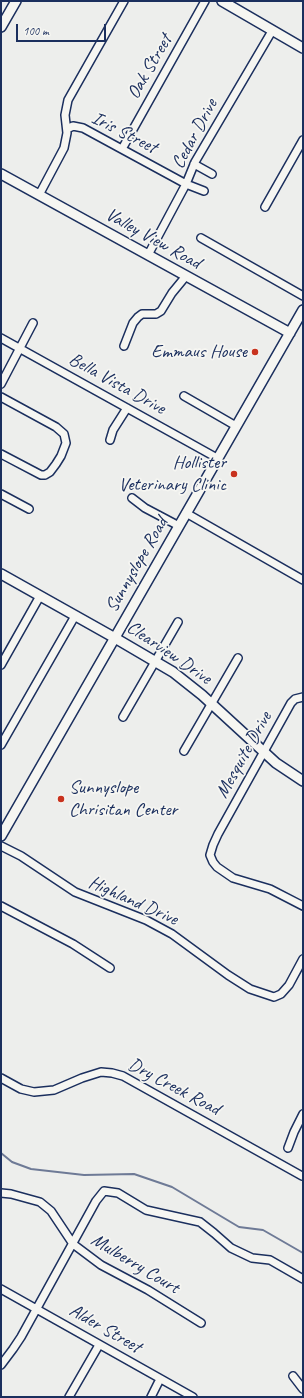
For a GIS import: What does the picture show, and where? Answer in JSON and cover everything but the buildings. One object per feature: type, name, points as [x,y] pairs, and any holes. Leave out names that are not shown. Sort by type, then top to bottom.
[{"type":"street","points":[[1,27],[16,1]]},
{"type":"street","points":[[39,195],[67,141],[67,128],[64,115],[68,100],[124,1]]},
{"type":"street","name":"Oak Street","points":[[122,149],[205,1]]},
{"type":"street","points":[[222,1],[303,48]]},
{"type":"street","name":"Cedar Drive","points":[[148,255],[186,184],[194,164],[272,31]]},
{"type":"street","name":"Iris Street","points":[[67,128],[73,126],[84,128],[186,184],[204,191]]},
{"type":"street","points":[[265,207],[303,140]]},
{"type":"street","points":[[194,164],[212,174]]},
{"type":"street","name":"Valley View Road","points":[[1,174],[290,333]]},
{"type":"street","points":[[201,238],[303,296]]},
{"type":"street","points":[[124,346],[132,323],[142,314],[156,314],[161,311],[172,292],[186,276]]},
{"type":"street","name":"Sunnyslope Road","points":[[1,836],[303,310]]},
{"type":"street","points":[[1,384],[33,323]]},
{"type":"street","name":"Bella Vista Drive","points":[[1,338],[217,458]]},
{"type":"street","points":[[184,396],[236,426]]},
{"type":"street","points":[[1,397],[56,427],[64,434],[66,443],[56,464],[50,472],[45,475],[41,475],[1,454]]},
{"type":"street","points":[[110,440],[113,430],[127,408]]},
{"type":"street","points":[[2,496],[29,508]]},
{"type":"street","points":[[132,498],[145,508],[179,526]]},
{"type":"street","points":[[186,514],[303,580]]},
{"type":"street","name":"Clearview Drive","points":[[2,578],[40,596],[154,660],[183,680],[263,752],[284,769],[303,781]]},
{"type":"street","points":[[1,665],[40,596]]},
{"type":"street","points":[[1,745],[75,616]]},
{"type":"street","points":[[122,717],[154,660],[178,622]]},
{"type":"street","points":[[184,751],[238,658]]},
{"type":"street","name":"Mesquite Drive","points":[[302,697],[295,699],[291,703],[218,834],[210,855],[217,867],[233,878],[274,891],[303,906]]},
{"type":"street","name":"Highland Drive","points":[[1,846],[21,856],[75,892],[146,920],[172,934],[228,975],[250,989],[274,996],[281,994],[290,982],[303,959]]},
{"type":"street","points":[[1,906],[74,944],[110,968]]},
{"type":"street","name":"Dry Creek Road","points":[[1,1078],[10,1085],[34,1092],[54,1090],[101,1072],[123,1076],[302,1176]]},
{"type":"street","points":[[288,1148],[303,1114]]},
{"type":"street","points":[[1,1365],[13,1350],[100,1195],[104,1191],[118,1193],[146,1210],[200,1222],[231,1248],[252,1258],[270,1260],[303,1279]]},
{"type":"street","name":"Mulberry Court","points":[[1,1193],[11,1194],[40,1202],[51,1211],[72,1244],[101,1265],[148,1290],[200,1323]]},
{"type":"street","name":"Alder Street","points":[[1,1289],[193,1397]]},
{"type":"street","points":[[69,1397],[99,1345]]},
{"type":"street","points":[[293,1376],[303,1389]]},
{"type":"street","points":[[150,1397],[160,1379]]},
{"type":"waterway","points":[[1,1153],[12,1162],[31,1169],[84,1175],[134,1174],[172,1187],[239,1227],[263,1230],[303,1253]]},
{"type":"place","name":"Emmaus House","points":[[255,352]]},
{"type":"place","name":"Hollister Veterinary Clinic","points":[[234,474]]},
{"type":"place","name":"Sunnyslope Chrisitan Center","points":[[61,799]]}]
